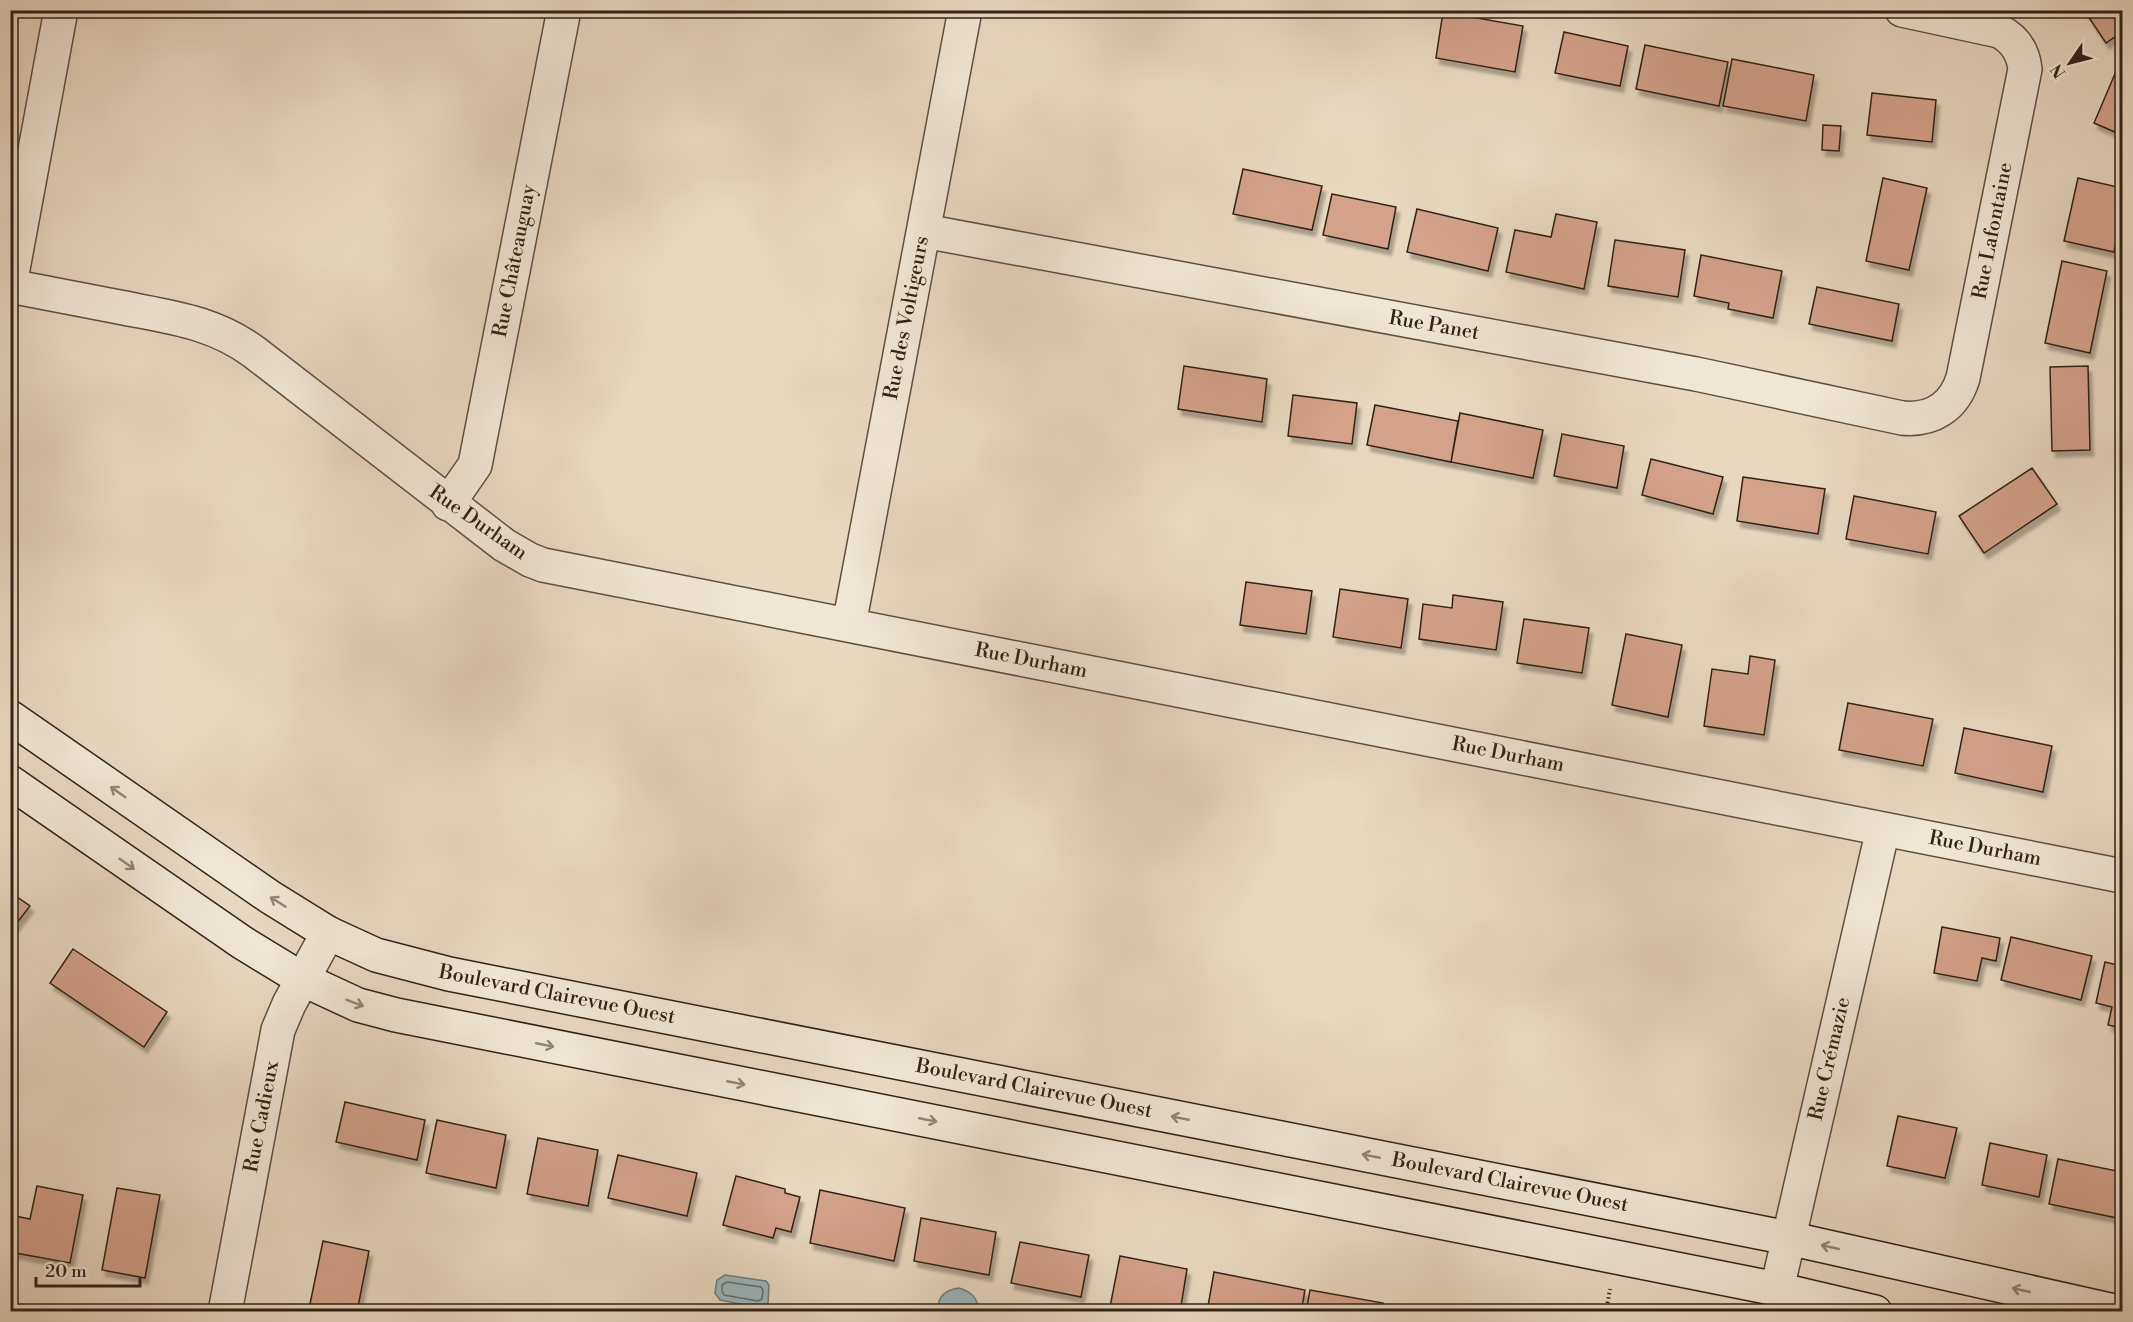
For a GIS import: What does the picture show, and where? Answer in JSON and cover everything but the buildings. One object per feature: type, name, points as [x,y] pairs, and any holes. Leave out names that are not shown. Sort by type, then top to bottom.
[{"type":"street","points":[[10,285],[61,10]]},
{"type":"street","name":"Rue Châteauguay","points":[[448,504],[475,465],[564,10]]},
{"type":"street","name":"Rue des Voltigeurs","points":[[849,625],[966,10]]},
{"type":"street","name":"Rue Lafontaine","points":[[1902,10],[1991,28],[2006,34],[2022,53],[2025,69],[1963,378],[1955,397],[1941,411]]},
{"type":"street","name":"Rue Panet","points":[[924,231],[1684,372],[1902,418],[1923,418],[1941,411]]},
{"type":"street","name":"Rue Durham","points":[[10,285],[182,319],[227,334],[254,352],[504,545],[543,565],[2122,876]]},
{"type":"street","name":"Boulevard Clairevue Ouest","points":[[10,717],[270,897],[328,933],[376,955],[449,974],[1788,1238],[2115,1311]]},
{"type":"street","points":[[10,782],[227,932],[302,979],[358,1005],[396,1015],[1777,1289],[1875,1311]]},
{"type":"street","name":"Rue Crémazie","points":[[1777,1289],[1883,829]]},
{"type":"street","name":"Rue Cadieux","points":[[225,1311],[278,1030],[302,979],[328,933]]},
{"type":"path","points":[[1606,1311],[1612,1279]]},
{"type":"water","points":[[725,1275],[766,1281],[769,1285],[768,1304],[760,1308],[720,1300],[715,1293],[717,1280]]},
{"type":"water","points":[[959,1288],[973,1296],[977,1302],[978,1311],[938,1311],[943,1295]]}]
